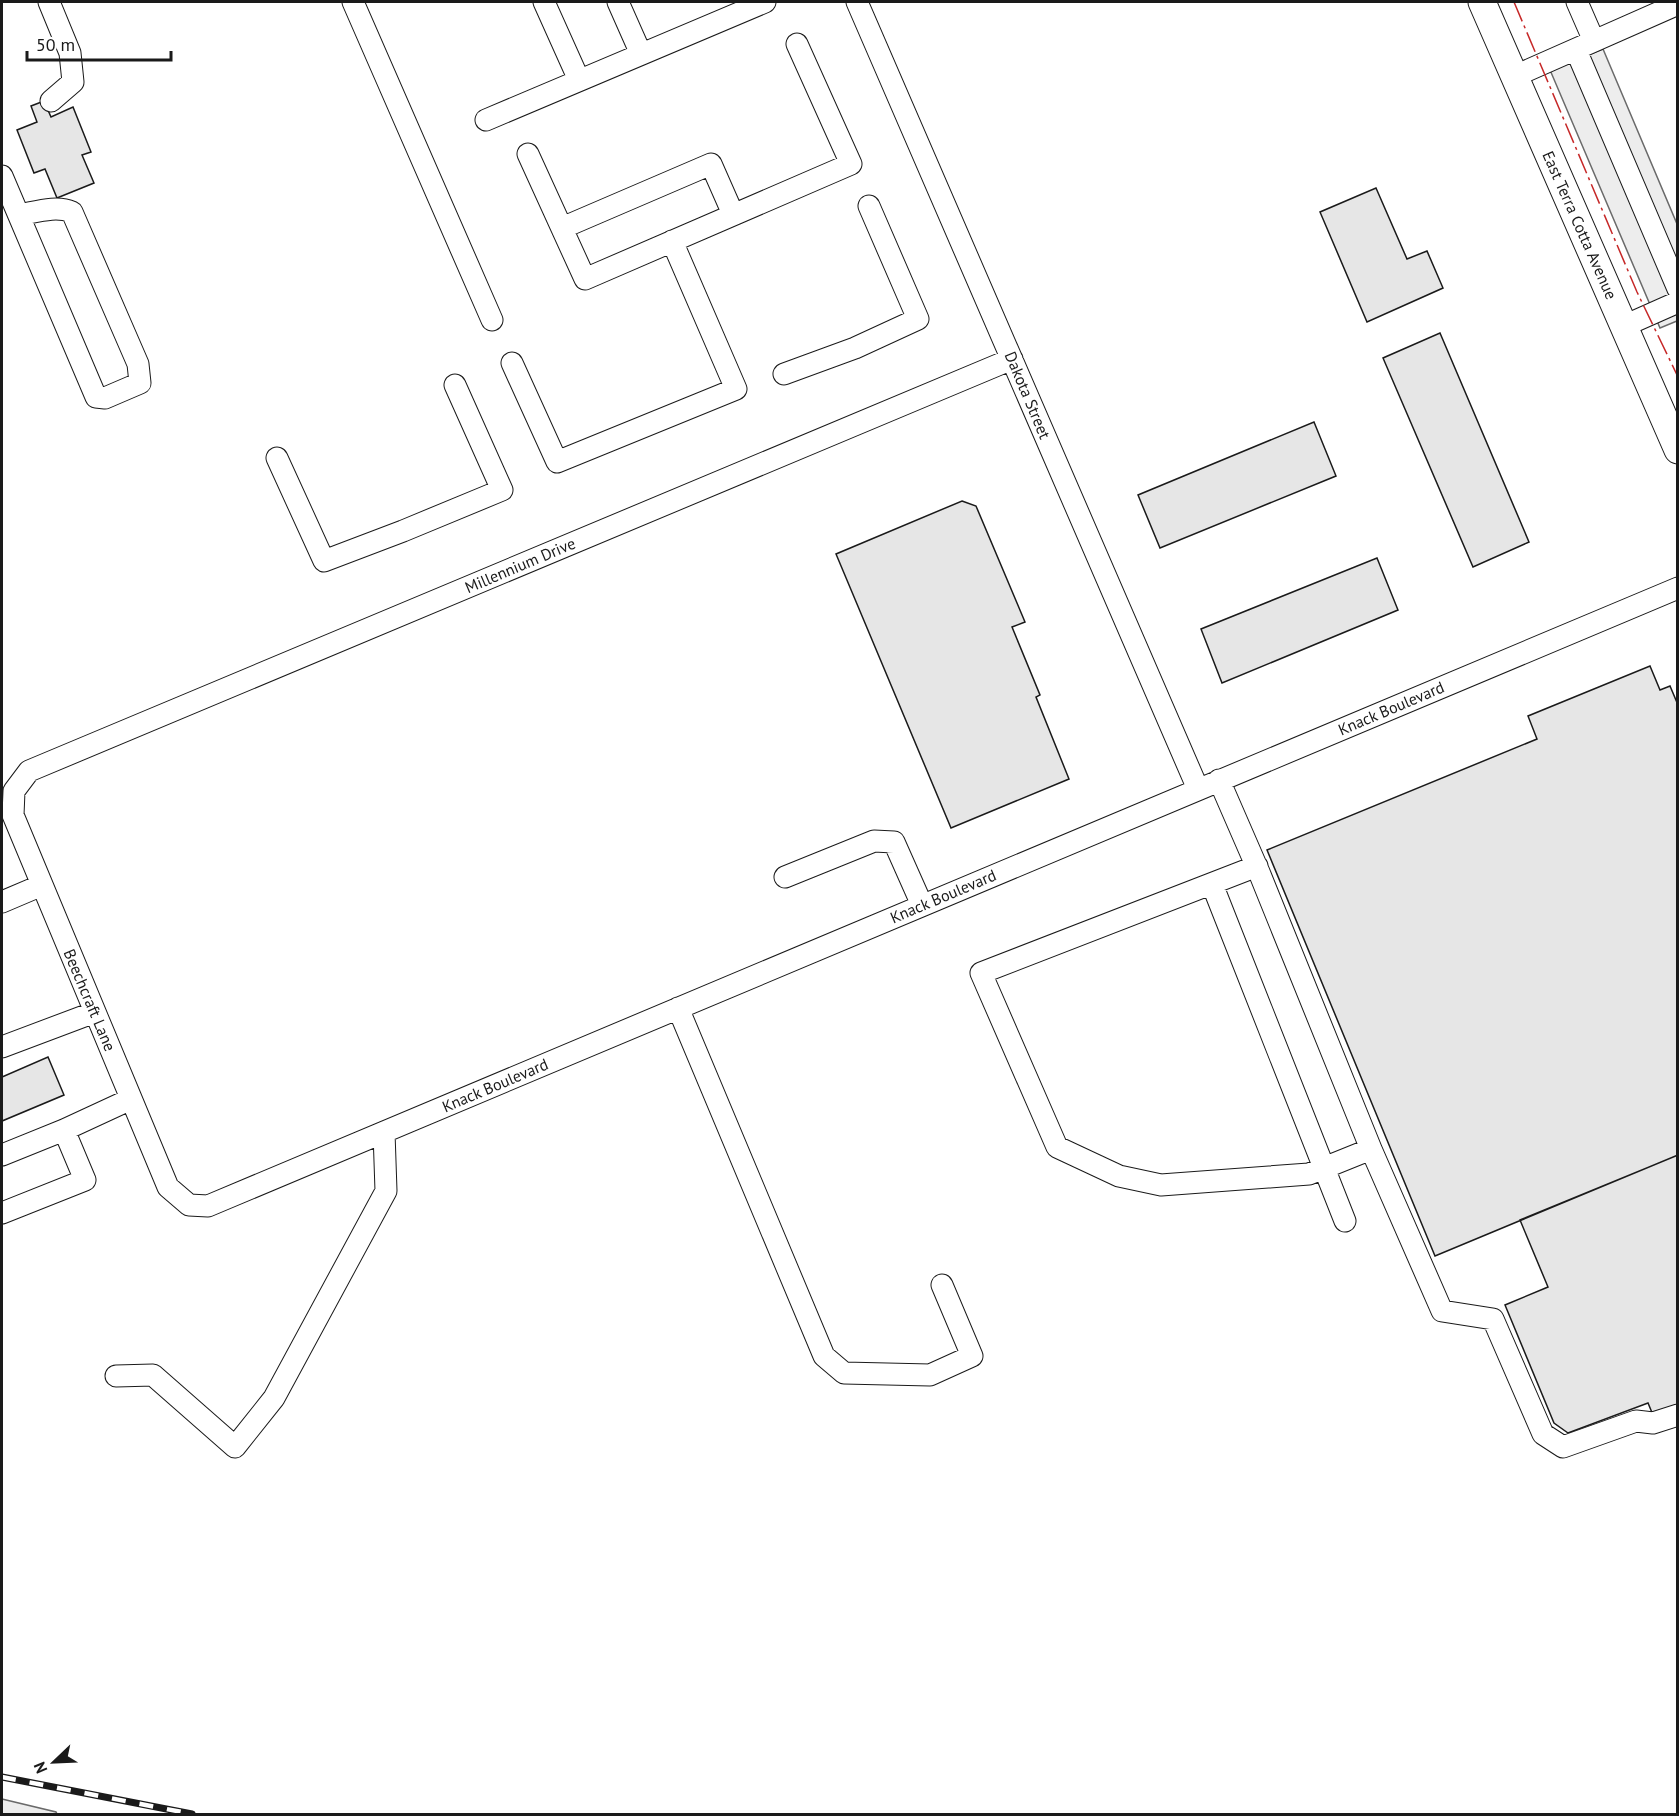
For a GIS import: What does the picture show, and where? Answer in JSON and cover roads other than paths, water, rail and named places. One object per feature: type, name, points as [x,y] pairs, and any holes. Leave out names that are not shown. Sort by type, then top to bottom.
[{"type":"main road","name":"East Terra Cotta Avenue","points":[[1482,2],[1677,450]]},
{"type":"street","points":[[49,2],[70,53],[73,82],[51,101]]},
{"type":"street","points":[[353,2],[492,320]]},
{"type":"street","points":[[544,2],[579,80]]},
{"type":"street","points":[[618,2],[641,54]]},
{"type":"street","points":[[486,120],[765,2]]},
{"type":"street","name":"Dakota Street","points":[[857,2],[1198,789]]},
{"type":"street","points":[[1577,2],[1585,45],[1677,289]]},
{"type":"street","points":[[1515,76],[1677,4]]},
{"type":"street","points":[[528,154],[585,279],[851,164],[797,44]]},
{"type":"street","points":[[562,228],[711,164],[733,214]]},
{"type":"street","points":[[2,176],[96,397],[105,398],[140,383],[138,364],[72,212],[65,209],[43,210],[19,215]]},
{"type":"street","points":[[784,374],[855,348],[918,319],[869,206]]},
{"type":"street","points":[[512,363],[557,462],[736,390],[672,241]]},
{"type":"street","points":[[1624,326],[1677,302]]},
{"type":"street","name":"Millennium Drive","points":[[29,771],[1012,359]]},
{"type":"street","points":[[277,458],[324,561],[403,531],[502,490],[455,385]]},
{"type":"street","name":"Knack Boulevard","points":[[208,1206],[1677,588]]},
{"type":"street","name":"Beechcraft Lane","points":[[29,771],[14,791],[13,815],[168,1187],[189,1205],[208,1206]]},
{"type":"street","points":[[1219,780],[1257,866],[1371,1149],[1442,1311],[1493,1318],[1544,1434],[1563,1447],[1636,1420],[1653,1423],[1677,1415]]},
{"type":"street","points":[[785,877],[874,841],[894,842],[922,905]]},
{"type":"street","points":[[1257,866],[981,973],[1057,1147],[1119,1176],[1161,1185],[1309,1174],[1371,1149]]},
{"type":"street","points":[[1212,884],[1345,1221]]},
{"type":"street","points":[[2,902],[42,885]]},
{"type":"street","points":[[678,1008],[824,1356],[844,1373],[930,1375],[972,1356],[942,1285]]},
{"type":"street","points":[[2,1047],[95,1012]]},
{"type":"street","points":[[2,1155],[132,1099]]},
{"type":"street","points":[[2,1213],[85,1180],[64,1130]]},
{"type":"street","points":[[116,1376],[153,1375],[236,1447],[274,1398],[386,1191],[384,1132]]},
{"type":"railway","points":[[2,1777],[192,1814]]}]
